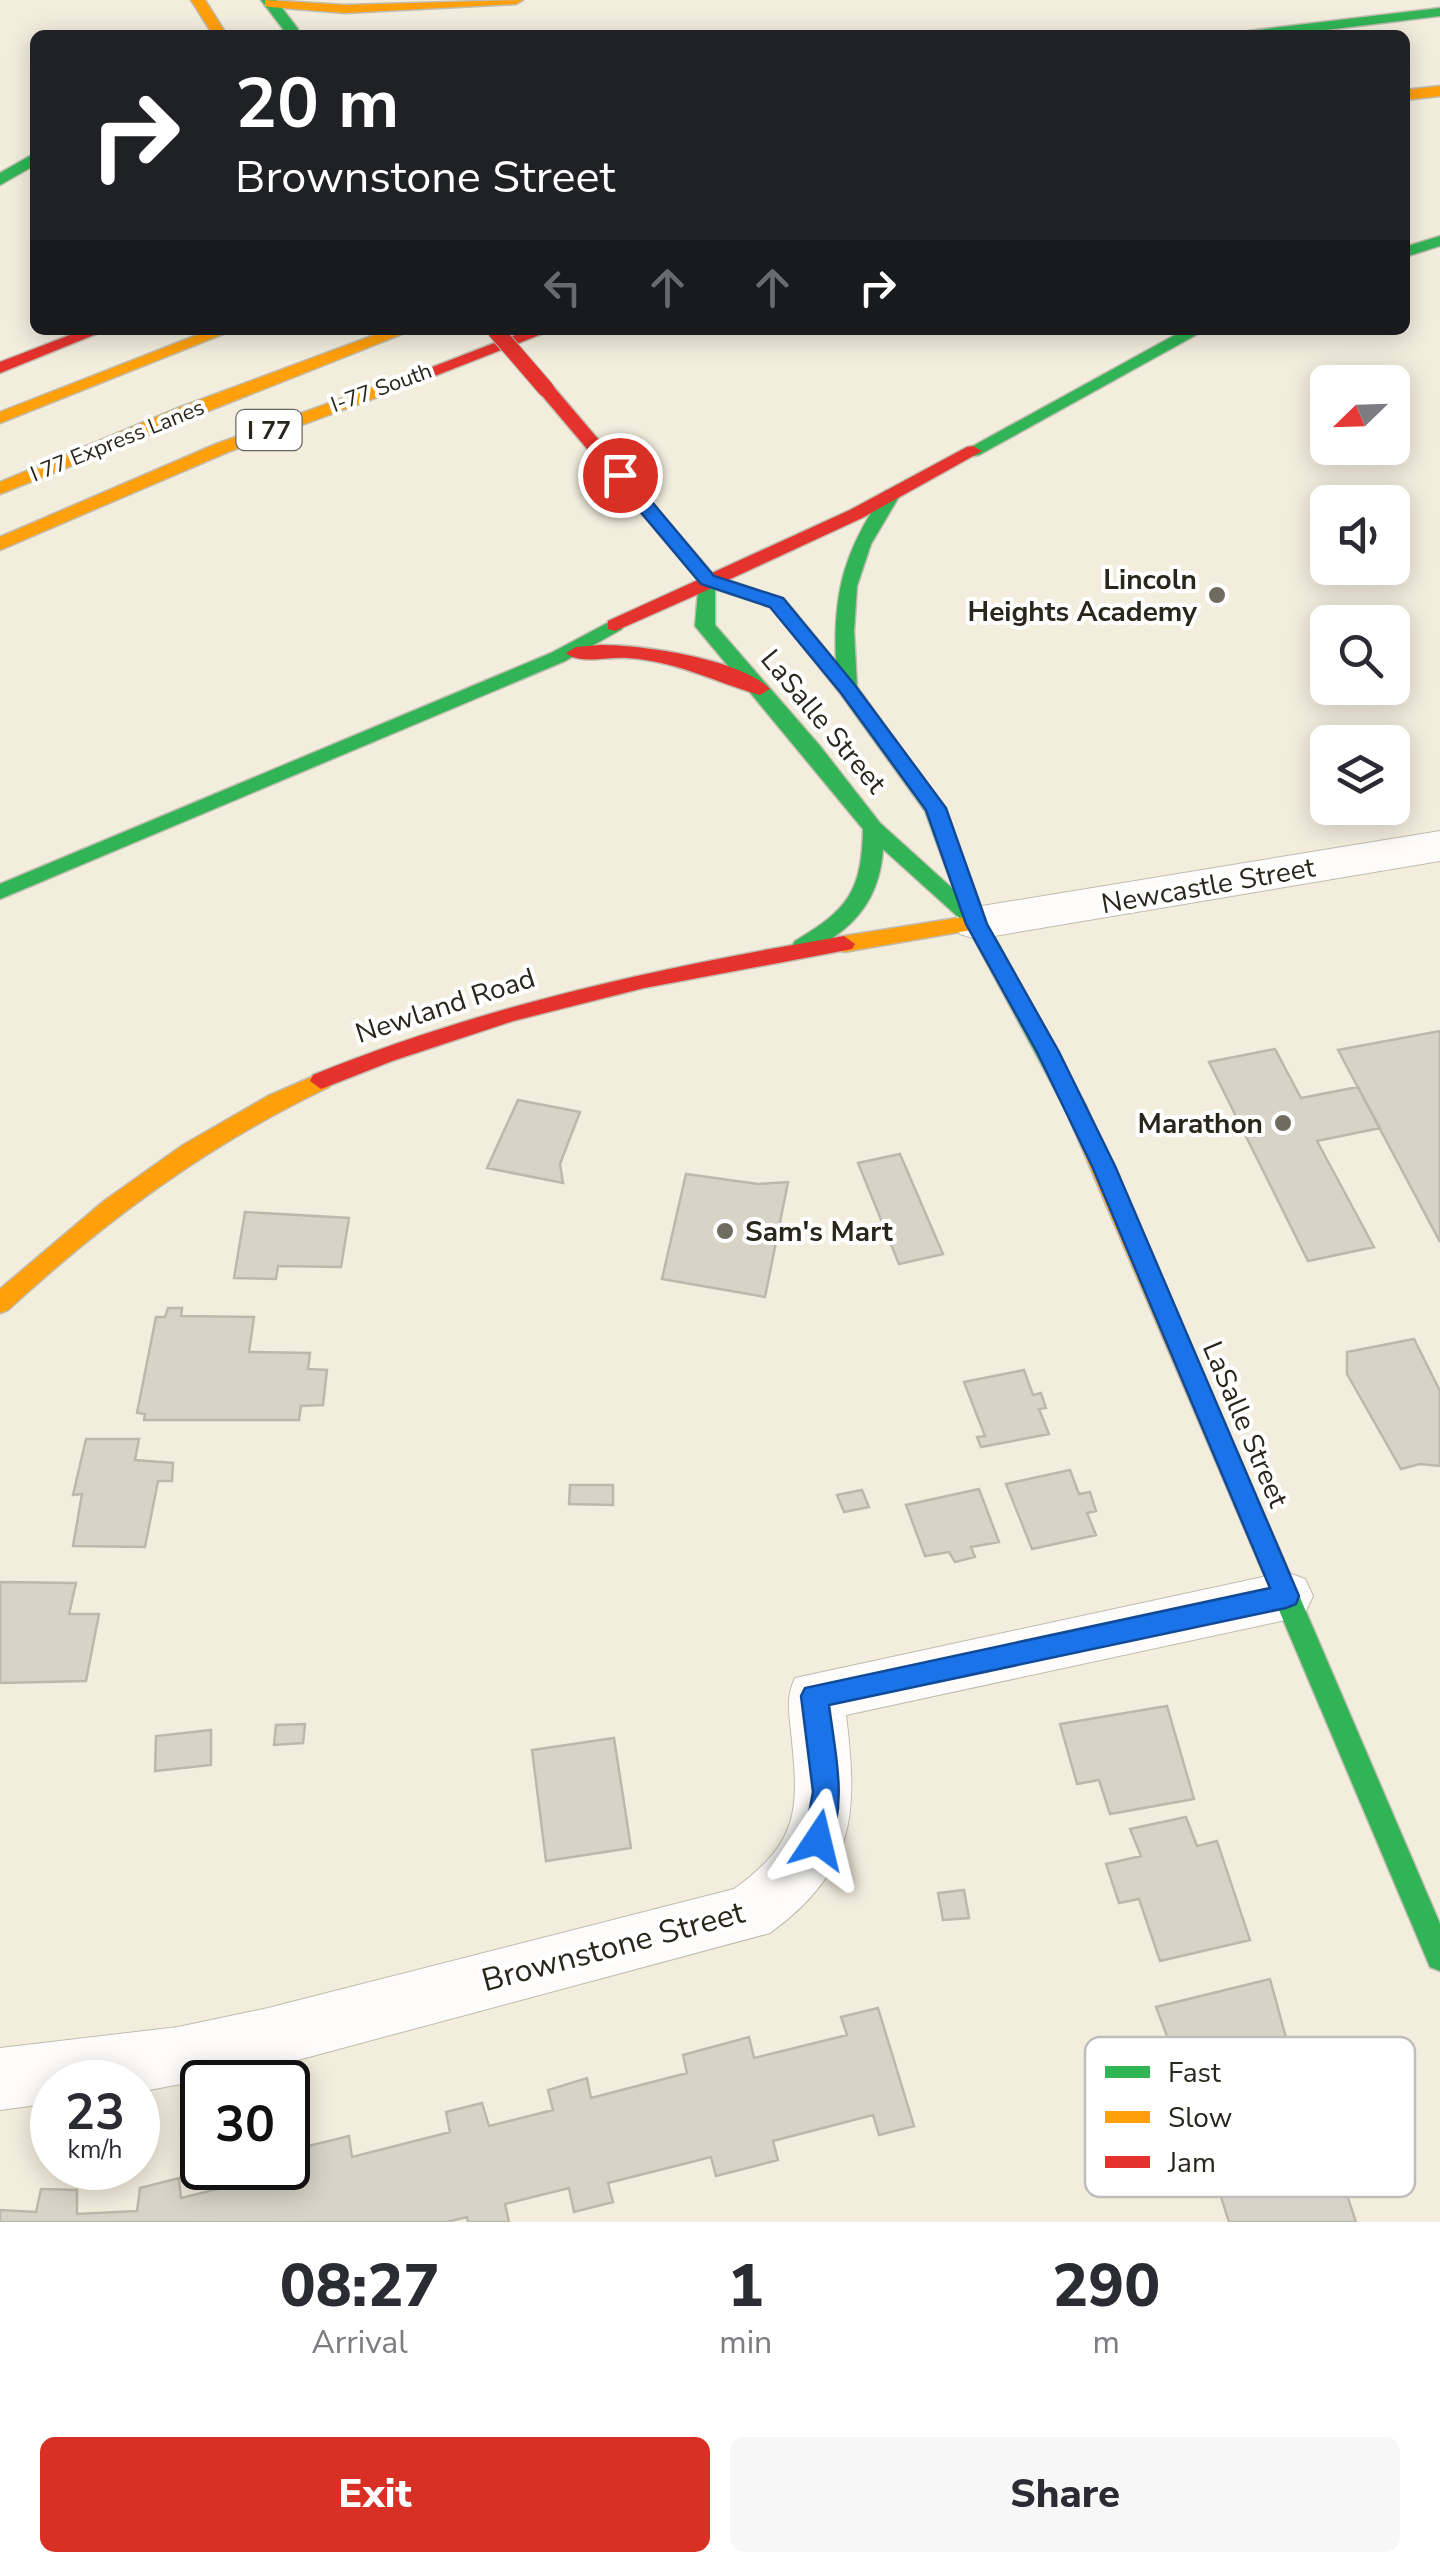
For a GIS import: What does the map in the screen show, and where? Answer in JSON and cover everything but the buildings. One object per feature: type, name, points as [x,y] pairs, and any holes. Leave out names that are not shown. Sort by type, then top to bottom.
[{"type":"main road","points":[[198,0],[217,30]]},
{"type":"main road","points":[[269,1],[344,9],[506,1]]},
{"type":"main road","points":[[269,1],[289,30]]},
{"type":"main road","points":[[375,30],[506,1]]},
{"type":"main road","points":[[1290,30],[1440,12]]},
{"type":"main road","points":[[1410,94],[1440,91]]},
{"type":"main road","points":[[0,180],[30,161]]},
{"type":"main road","points":[[1410,250],[1440,241]]},
{"type":"main road","points":[[0,368],[85,335]]},
{"type":"main road","points":[[0,418],[211,335]]},
{"type":"main road","name":"I 77 Express Lanes","points":[[0,489],[184,412],[391,335]]},
{"type":"main road","points":[[498,335],[708,580]]},
{"type":"main road","name":"I-77 South","points":[[0,544],[269,430],[530,335]]},
{"type":"main road","points":[[0,892],[558,657],[708,580],[891,495],[1188,335]]},
{"type":"main road","points":[[848,688],[843,594],[848,564],[865,529],[891,495]]},
{"type":"main road","name":"LaSalle Street","points":[[976,924],[873,828],[705,626],[708,580],[776,603],[848,688],[935,808],[976,924],[1046,1046],[1103,1166],[1440,1957]]},
{"type":"main road","points":[[558,657],[608,649],[650,650],[710,666],[760,690]]},
{"type":"main road","points":[[784,956],[827,933],[864,900],[873,882],[876,862],[873,828]]},
{"type":"main road","name":"Newland Road","points":[[0,1303],[62,1245],[172,1162],[254,1112],[405,1046],[487,1019],[596,991],[976,924]]},
{"type":"street","name":"Newcastle Street","points":[[976,924],[1440,846]]},
{"type":"street","name":"Brownstone Street","points":[[0,2079],[178,2057],[268,2038],[750,1913],[772,1900],[806,1862],[818,1840],[826,1792],[815,1696],[1286,1596]]},
{"type":"traffic: fast","points":[[268,0],[290,30]]},
{"type":"traffic: fast","points":[[1290,30],[1440,12]]},
{"type":"traffic: fast","points":[[0,180],[30,161]]},
{"type":"traffic: fast","points":[[1410,250],[1440,241]]},
{"type":"traffic: fast","points":[[973,451],[1188,335]]},
{"type":"traffic: fast","points":[[847,688],[844,631],[848,586],[861,544],[891,495]]},
{"type":"traffic: fast","points":[[708,580],[705,626],[813,751],[873,828],[971,918]]},
{"type":"traffic: fast","points":[[777,603],[847,688],[935,809],[976,923],[1075,1106]]},
{"type":"traffic: fast","points":[[0,892],[558,657],[615,625]]},
{"type":"traffic: fast","points":[[803,946],[838,923],[860,900],[871,870],[873,828]]},
{"type":"traffic: fast","points":[[1270,1558],[1440,1957]]},
{"type":"traffic: slow","points":[[198,0],[217,30]]},
{"type":"traffic: slow","points":[[270,3],[345,9],[516,0]]},
{"type":"traffic: slow","points":[[1410,94],[1440,91]]},
{"type":"traffic: slow","points":[[0,418],[212,335]]},
{"type":"traffic: slow","points":[[0,489],[184,412],[391,335]]},
{"type":"traffic: slow","points":[[0,544],[222,448],[426,373]]},
{"type":"traffic: slow","points":[[844,944],[976,923]]},
{"type":"traffic: slow","points":[[0,1303],[151,1178],[233,1126],[321,1081]]},
{"type":"traffic: slow","points":[[1075,1106],[1270,1558]]},
{"type":"traffic: jam","points":[[0,368],[85,335]]},
{"type":"traffic: jam","points":[[499,335],[546,389]]},
{"type":"traffic: jam","points":[[426,373],[530,335]]},
{"type":"traffic: jam","points":[[546,389],[708,580],[777,603]]},
{"type":"traffic: jam","points":[[615,625],[856,514],[973,451]]},
{"type":"traffic: jam","points":[[576,653],[648,653],[715,671],[760,689]]},
{"type":"traffic: jam","points":[[321,1081],[448,1032],[512,1013],[710,967],[844,944]]},
{"type":"place","name":"Lincoln Heights Academy","points":[[1217,595]]},
{"type":"place","name":"Marathon","points":[[1283,1123]]},
{"type":"place","name":"Sam's Mart","points":[[725,1231]]},
{"type":"route","points":[[620,475],[708,580],[776,603],[798,626],[935,808],[976,924],[1021,999],[1103,1166],[1286,1596],[815,1696],[826,1792],[818,1840]]}]
